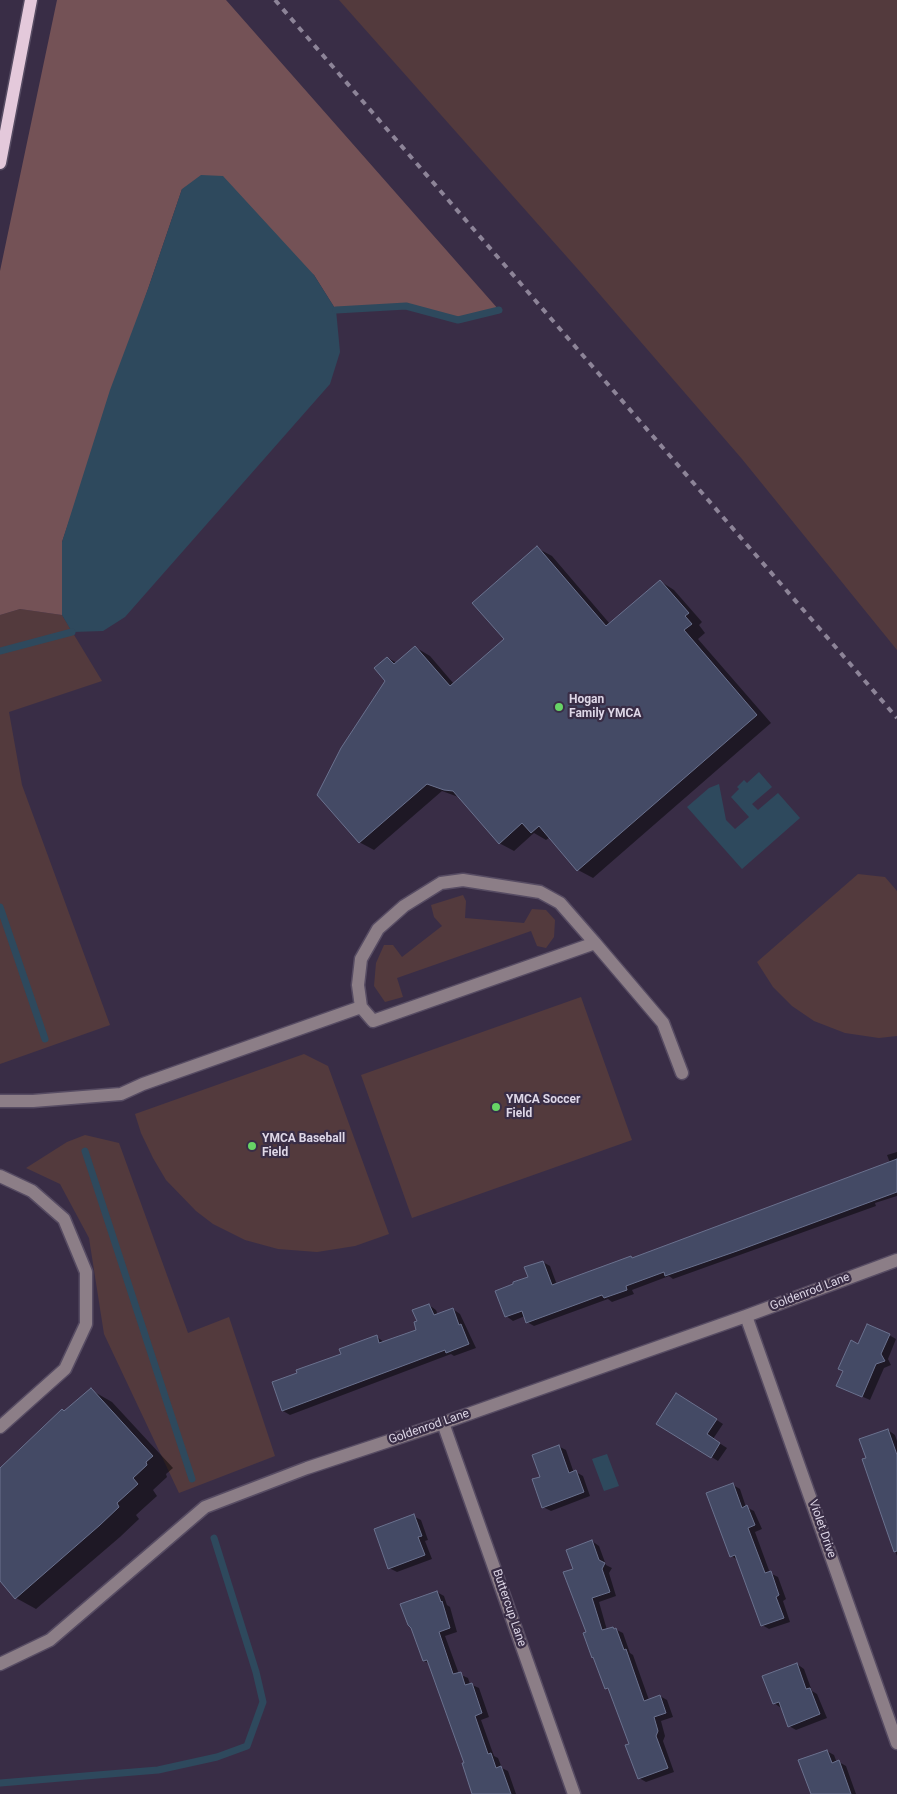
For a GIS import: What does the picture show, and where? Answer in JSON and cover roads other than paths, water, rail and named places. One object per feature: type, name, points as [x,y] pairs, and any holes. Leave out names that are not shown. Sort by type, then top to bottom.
[{"type":"main road","points":[[0,163],[31,0]]},
{"type":"street","points":[[596,943],[373,1021],[361,1006],[358,985],[361,959],[378,929],[404,906],[441,883],[463,880],[540,892],[560,903],[596,943],[663,1023],[682,1073]]},
{"type":"street","points":[[0,1101],[33,1101],[121,1094],[150,1081],[361,1006]]},
{"type":"street","points":[[0,1176],[32,1191],[64,1219],[86,1272],[86,1324],[65,1369],[0,1427]]},
{"type":"street","name":"Goldenrod Lane","points":[[0,1664],[50,1640],[205,1507],[307,1468],[444,1423],[746,1316],[897,1260]]},
{"type":"street","name":"Violet Drive","points":[[746,1316],[897,1743]]},
{"type":"street","name":"Buttercup Lane","points":[[444,1423],[574,1794]]},
{"type":"water","points":[[201,175],[223,176],[314,275],[336,310],[340,352],[330,384],[125,617],[103,631],[72,632],[62,615],[62,542],[110,390],[149,286],[182,189]]},
{"type":"water","points":[[759,772],[772,787],[752,804],[758,810],[778,793],[800,818],[742,869],[687,807],[709,788],[719,784],[726,820],[735,829],[749,817],[731,797],[744,780],[747,783]]},
{"type":"water","points":[[607,1454],[619,1486],[604,1491],[592,1459]]},
{"type":"waterway","points":[[336,310],[406,306],[458,320],[499,310]]},
{"type":"waterway","points":[[0,651],[72,632]]},
{"type":"waterway","points":[[0,907],[45,1039]]},
{"type":"waterway","points":[[85,1151],[192,1479]]},
{"type":"waterway","points":[[0,1783],[158,1770],[217,1757],[247,1746],[263,1702],[256,1672],[214,1538]]},
{"type":"railway","points":[[275,0],[897,718]]},
{"type":"place","name":"Hogan Family YMCA","points":[[559,707]]},
{"type":"place","name":"YMCA Soccer Field","points":[[496,1107]]},
{"type":"place","name":"YMCA Baseball Field","points":[[252,1146]]}]
